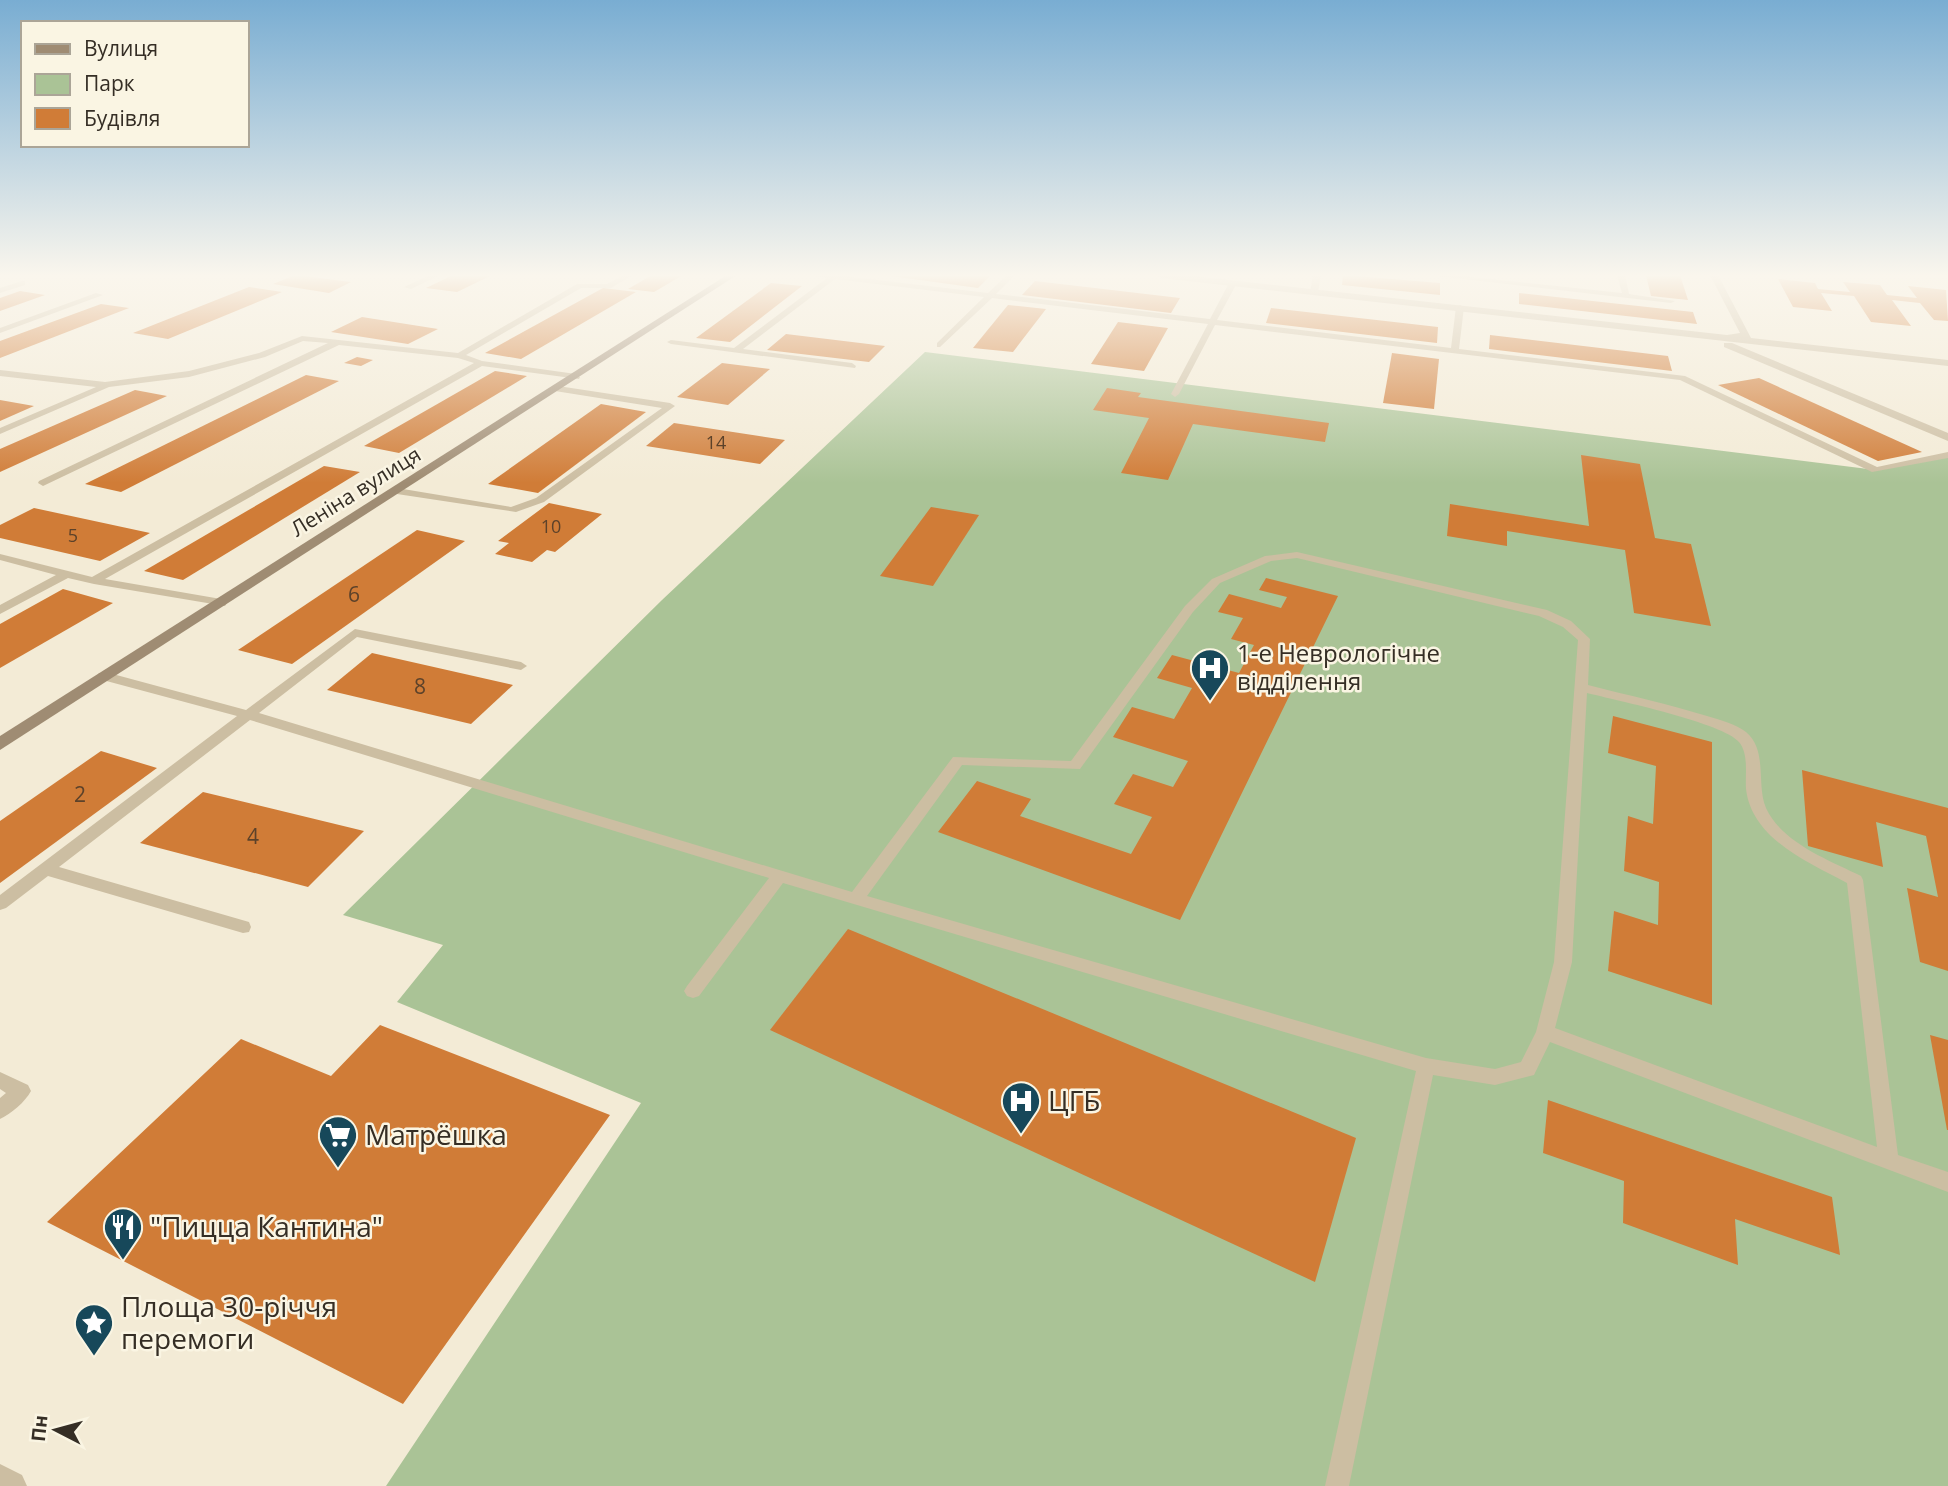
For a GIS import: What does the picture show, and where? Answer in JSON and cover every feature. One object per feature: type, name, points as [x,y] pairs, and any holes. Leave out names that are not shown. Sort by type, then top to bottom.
[{"type":"street","name":"Леніна вулиця","points":[[0,744],[626,344]]},
{"type":"street","points":[[1728,344],[1948,437]]},
{"type":"street","points":[[1782,344],[1948,363]]},
{"type":"street","points":[[0,1479],[11,1486]]},
{"type":"lane","points":[[0,373],[105,385],[189,374],[262,355],[287,344]]},
{"type":"lane","points":[[43,483],[333,344]]},
{"type":"lane","points":[[358,344],[460,356],[481,363],[576,377]]},
{"type":"lane","points":[[460,356],[480,344]]},
{"type":"lane","points":[[690,344],[852,366]]},
{"type":"lane","points":[[736,350],[744,344]]},
{"type":"lane","points":[[1175,394],[1201,344]]},
{"type":"lane","points":[[1401,344],[1682,378],[1876,470],[1948,455]]},
{"type":"lane","points":[[1455,351],[1456,344]]},
{"type":"lane","points":[[94,581],[481,363]]},
{"type":"lane","points":[[0,431],[105,385]]},
{"type":"lane","points":[[397,491],[512,510],[540,500],[670,406],[558,389]]},
{"type":"lane","points":[[104,677],[249,715],[856,899],[1426,1066],[1495,1077],[1527,1069],[1545,1032],[1563,962],[1583,688],[1584,639],[1567,624],[1543,613],[1297,555],[1269,558],[1216,581],[1189,609],[1075,766],[958,760],[856,899]]},
{"type":"lane","points":[[0,557],[94,581],[221,603]]},
{"type":"lane","points":[[0,610],[68,573]]},
{"type":"lane","points":[[0,904],[355,633],[521,666]]},
{"type":"lane","points":[[1583,688],[1742,734],[1751,751],[1754,794],[1763,820],[1803,852],[1855,880],[1889,1161]]},
{"type":"lane","points":[[44,869],[243,927]]},
{"type":"lane","points":[[693,991],[780,875]]},
{"type":"lane","points":[[1545,1032],[1948,1182]]},
{"type":"lane","points":[[1337,1486],[1426,1066]]},
{"type":"lane","points":[[0,1080],[21,1091],[0,1110]]},
{"type":"green space","points":[[925,352],[1876,470],[1948,455],[1948,1486],[386,1486],[641,1103],[397,1002],[443,945],[343,915],[662,600]]},
{"type":"building","points":[[0,344],[35,344],[0,358]]},
{"type":"building","points":[[501,344],[546,344],[521,359],[485,353]]},
{"type":"building","points":[[774,344],[885,346],[869,362],[767,350]]},
{"type":"building","points":[[976,344],[1019,344],[1013,352],[973,348]]},
{"type":"building","points":[[1104,344],[1159,344],[1144,371],[1091,364]]},
{"type":"building","points":[[1489,344],[1569,344],[1668,356],[1672,371],[1489,349]]},
{"type":"building","points":[[1392,353],[1439,359],[1434,409],[1383,403]]},
{"type":"building","points":[[357,357],[373,360],[361,366],[344,363]]},
{"type":"building","points":[[722,363],[770,369],[728,405],[677,397]]},
{"type":"building","points":[[495,371],[527,376],[399,453],[364,446]]},
{"type":"building","points":[[306,375],[339,381],[121,492],[85,484]]},
{"type":"building","points":[[1759,378],[1922,452],[1878,461],[1718,385]]},
{"type":"building","points":[[1107,388],[1141,393],[1138,397],[1329,423],[1325,442],[1193,424],[1168,480],[1121,473],[1149,418],[1093,410]]},
{"type":"building","points":[[135,390],[167,396],[0,472],[0,449]]},
{"type":"building","points":[[0,400],[34,406],[0,421]]},
{"type":"building","points":[[601,404],[646,412],[538,493],[488,484]]},
{"type":"building","points":[[674,423],[785,440],[760,464],[646,446]]},
{"type":"building","points":[[1581,455],[1640,464],[1655,538],[1691,544],[1711,626],[1634,613],[1625,550],[1507,531],[1507,546],[1447,536],[1450,504],[1589,526]]},
{"type":"building","points":[[324,466],[360,472],[183,580],[144,571]]},
{"type":"building","points":[[549,503],[602,514],[555,552],[547,550],[532,562],[495,554],[509,543],[498,541]]},
{"type":"building","points":[[931,507],[979,515],[933,586],[880,576]]},
{"type":"building","points":[[34,508],[150,533],[100,561],[0,538],[0,525]]},
{"type":"building","points":[[417,530],[465,541],[292,664],[238,650]]},
{"type":"building","points":[[1266,578],[1338,596],[1180,920],[938,832],[977,781],[1031,799],[1020,816],[1131,854],[1152,817],[1114,804],[1133,774],[1173,787],[1188,761],[1113,737],[1132,707],[1174,719],[1192,688],[1157,678],[1172,655],[1239,673],[1254,645],[1231,639],[1243,618],[1218,612],[1229,594],[1281,608],[1287,597],[1259,590]]},
{"type":"building","points":[[63,589],[113,603],[0,668],[0,624]]},
{"type":"building","points":[[372,653],[513,685],[471,724],[327,690]]},
{"type":"building","points":[[1613,716],[1712,742],[1712,1005],[1608,971],[1614,911],[1658,925],[1659,882],[1624,871],[1628,816],[1653,824],[1656,766],[1608,753]]},
{"type":"building","points":[[101,751],[157,768],[0,883],[0,821]]},
{"type":"building","points":[[1802,770],[1948,808],[1948,971],[1920,962],[1907,888],[1938,897],[1926,836],[1876,822],[1883,867],[1808,846]]},
{"type":"building","points":[[203,792],[364,831],[308,887],[140,843]]},
{"type":"building","points":[[848,929],[1356,1138],[1315,1282],[770,1030]]},
{"type":"building","name":"Матрёшка","points":[[380,1025],[610,1115],[403,1404],[47,1222],[241,1039],[331,1076]]},
{"type":"building","points":[[1930,1035],[1948,1040],[1948,1130],[1947,1130]]},
{"type":"building","points":[[1548,1100],[1832,1197],[1840,1255],[1735,1219],[1738,1265],[1623,1223],[1624,1181],[1543,1153]]},
{"type":"place","name":"1-е Неврологічне відділення","points":[[1210,702]]},
{"type":"place","name":"ЦГБ","points":[[1021,1135]]},
{"type":"place","name":"Матрёшка","points":[[338,1169]]},
{"type":"place","name":"\"Пицца Кантина\"","points":[[123,1261]]},
{"type":"place","name":"Площа 30-річчя перемоги","points":[[94,1357]]}]
